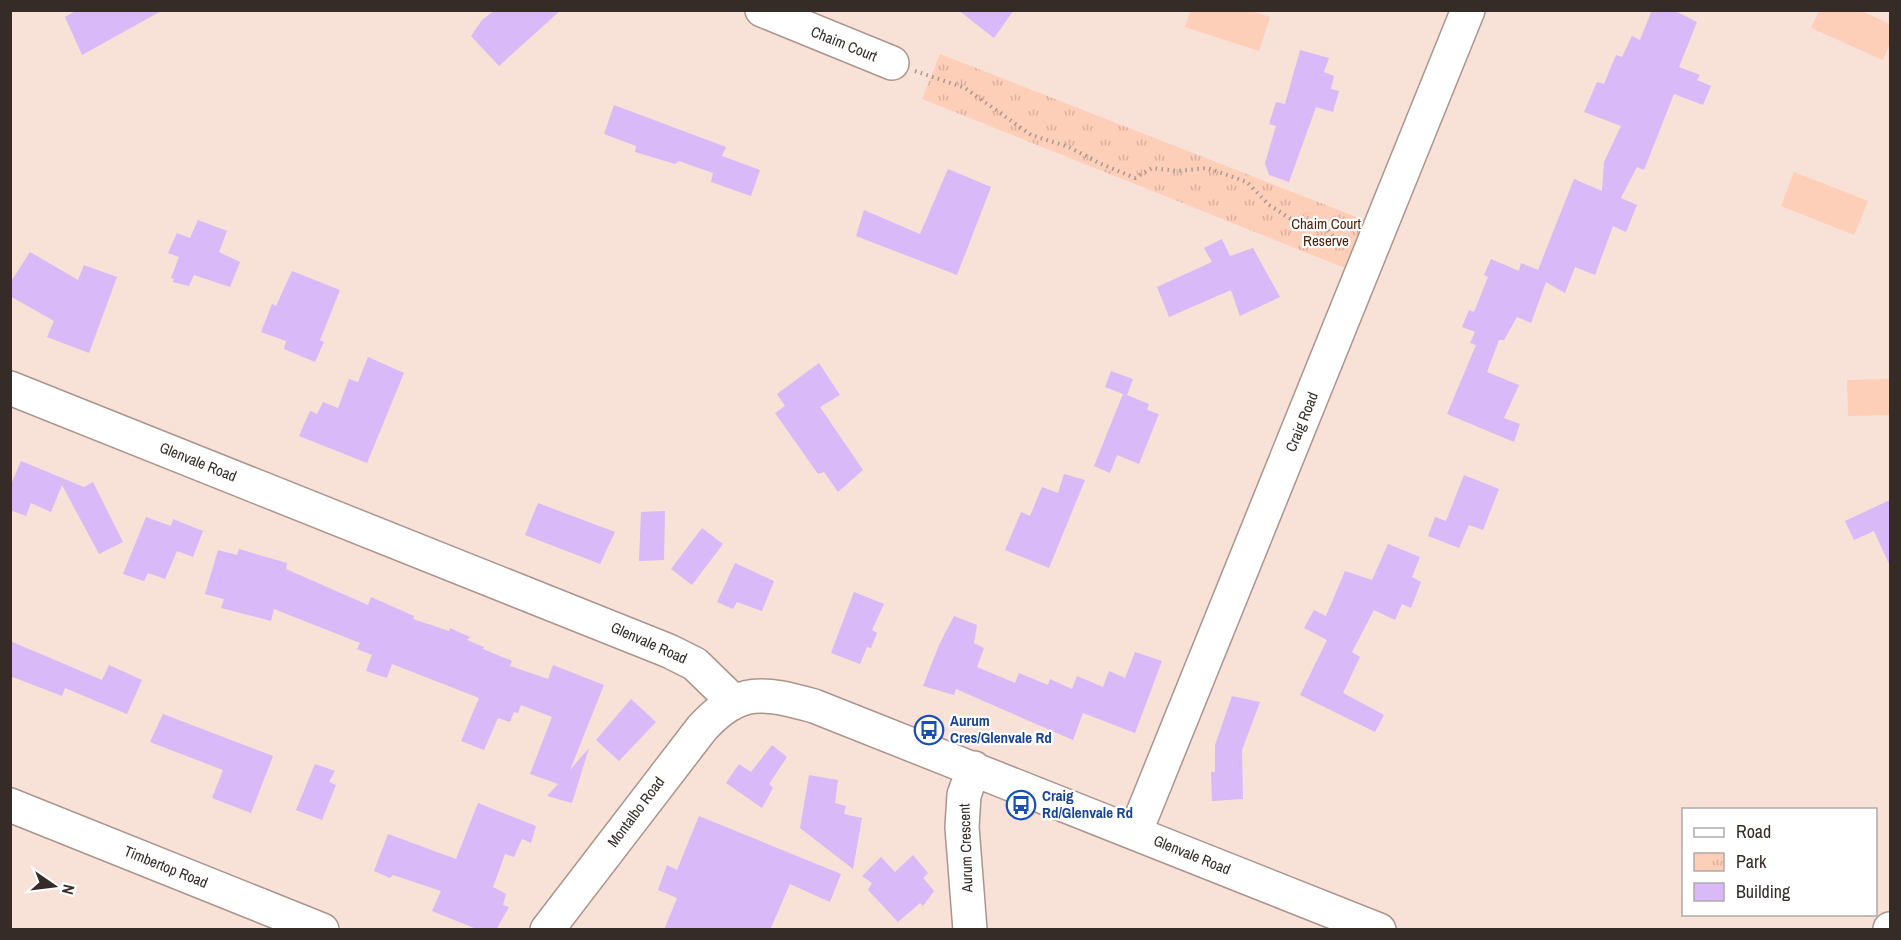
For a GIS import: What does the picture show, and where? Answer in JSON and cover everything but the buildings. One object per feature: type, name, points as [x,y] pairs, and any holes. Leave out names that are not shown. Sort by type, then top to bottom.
[{"type":"street","name":"Chaim Court","points":[[762,10],[892,63]]},
{"type":"street","name":"Craig Road","points":[[1135,833],[1468,10]]},
{"type":"street","name":"Glenvale Road","points":[[10,388],[669,651],[695,664],[733,701],[761,694],[814,705],[1379,930]]},
{"type":"street","name":"Montalbo Road","points":[[551,928],[698,732],[733,701]]},
{"type":"street","name":"Aurum Crescent","points":[[970,930],[962,827],[964,795],[974,768]]},
{"type":"street","name":"Timbertop Road","points":[[10,805],[322,930]]},
{"type":"path","points":[[892,63],[965,88],[1031,135],[1069,147],[1099,164],[1136,178],[1152,168],[1177,171],[1207,168],[1247,182],[1269,205],[1294,221],[1323,225],[1362,270]]},
{"type":"green space","points":[[1190,11],[1251,11],[1270,17],[1259,51],[1185,27]]},
{"type":"green space","points":[[1819,11],[1861,11],[1890,24],[1890,43],[1883,60],[1811,28]]},
{"type":"green space","name":"Chaim Court Reserve","points":[[940,54],[1364,220],[1345,268],[922,99]]},
{"type":"green space","points":[[1794,172],[1868,201],[1854,235],[1781,206]]},
{"type":"green space","points":[[1890,379],[1890,415],[1848,416],[1847,380]]},
{"type":"place","name":"Aurum Cres/Glenvale Rd","points":[[929,730]]},
{"type":"place","name":"Craig Rd/Glenvale Rd","points":[[1021,805]]}]
